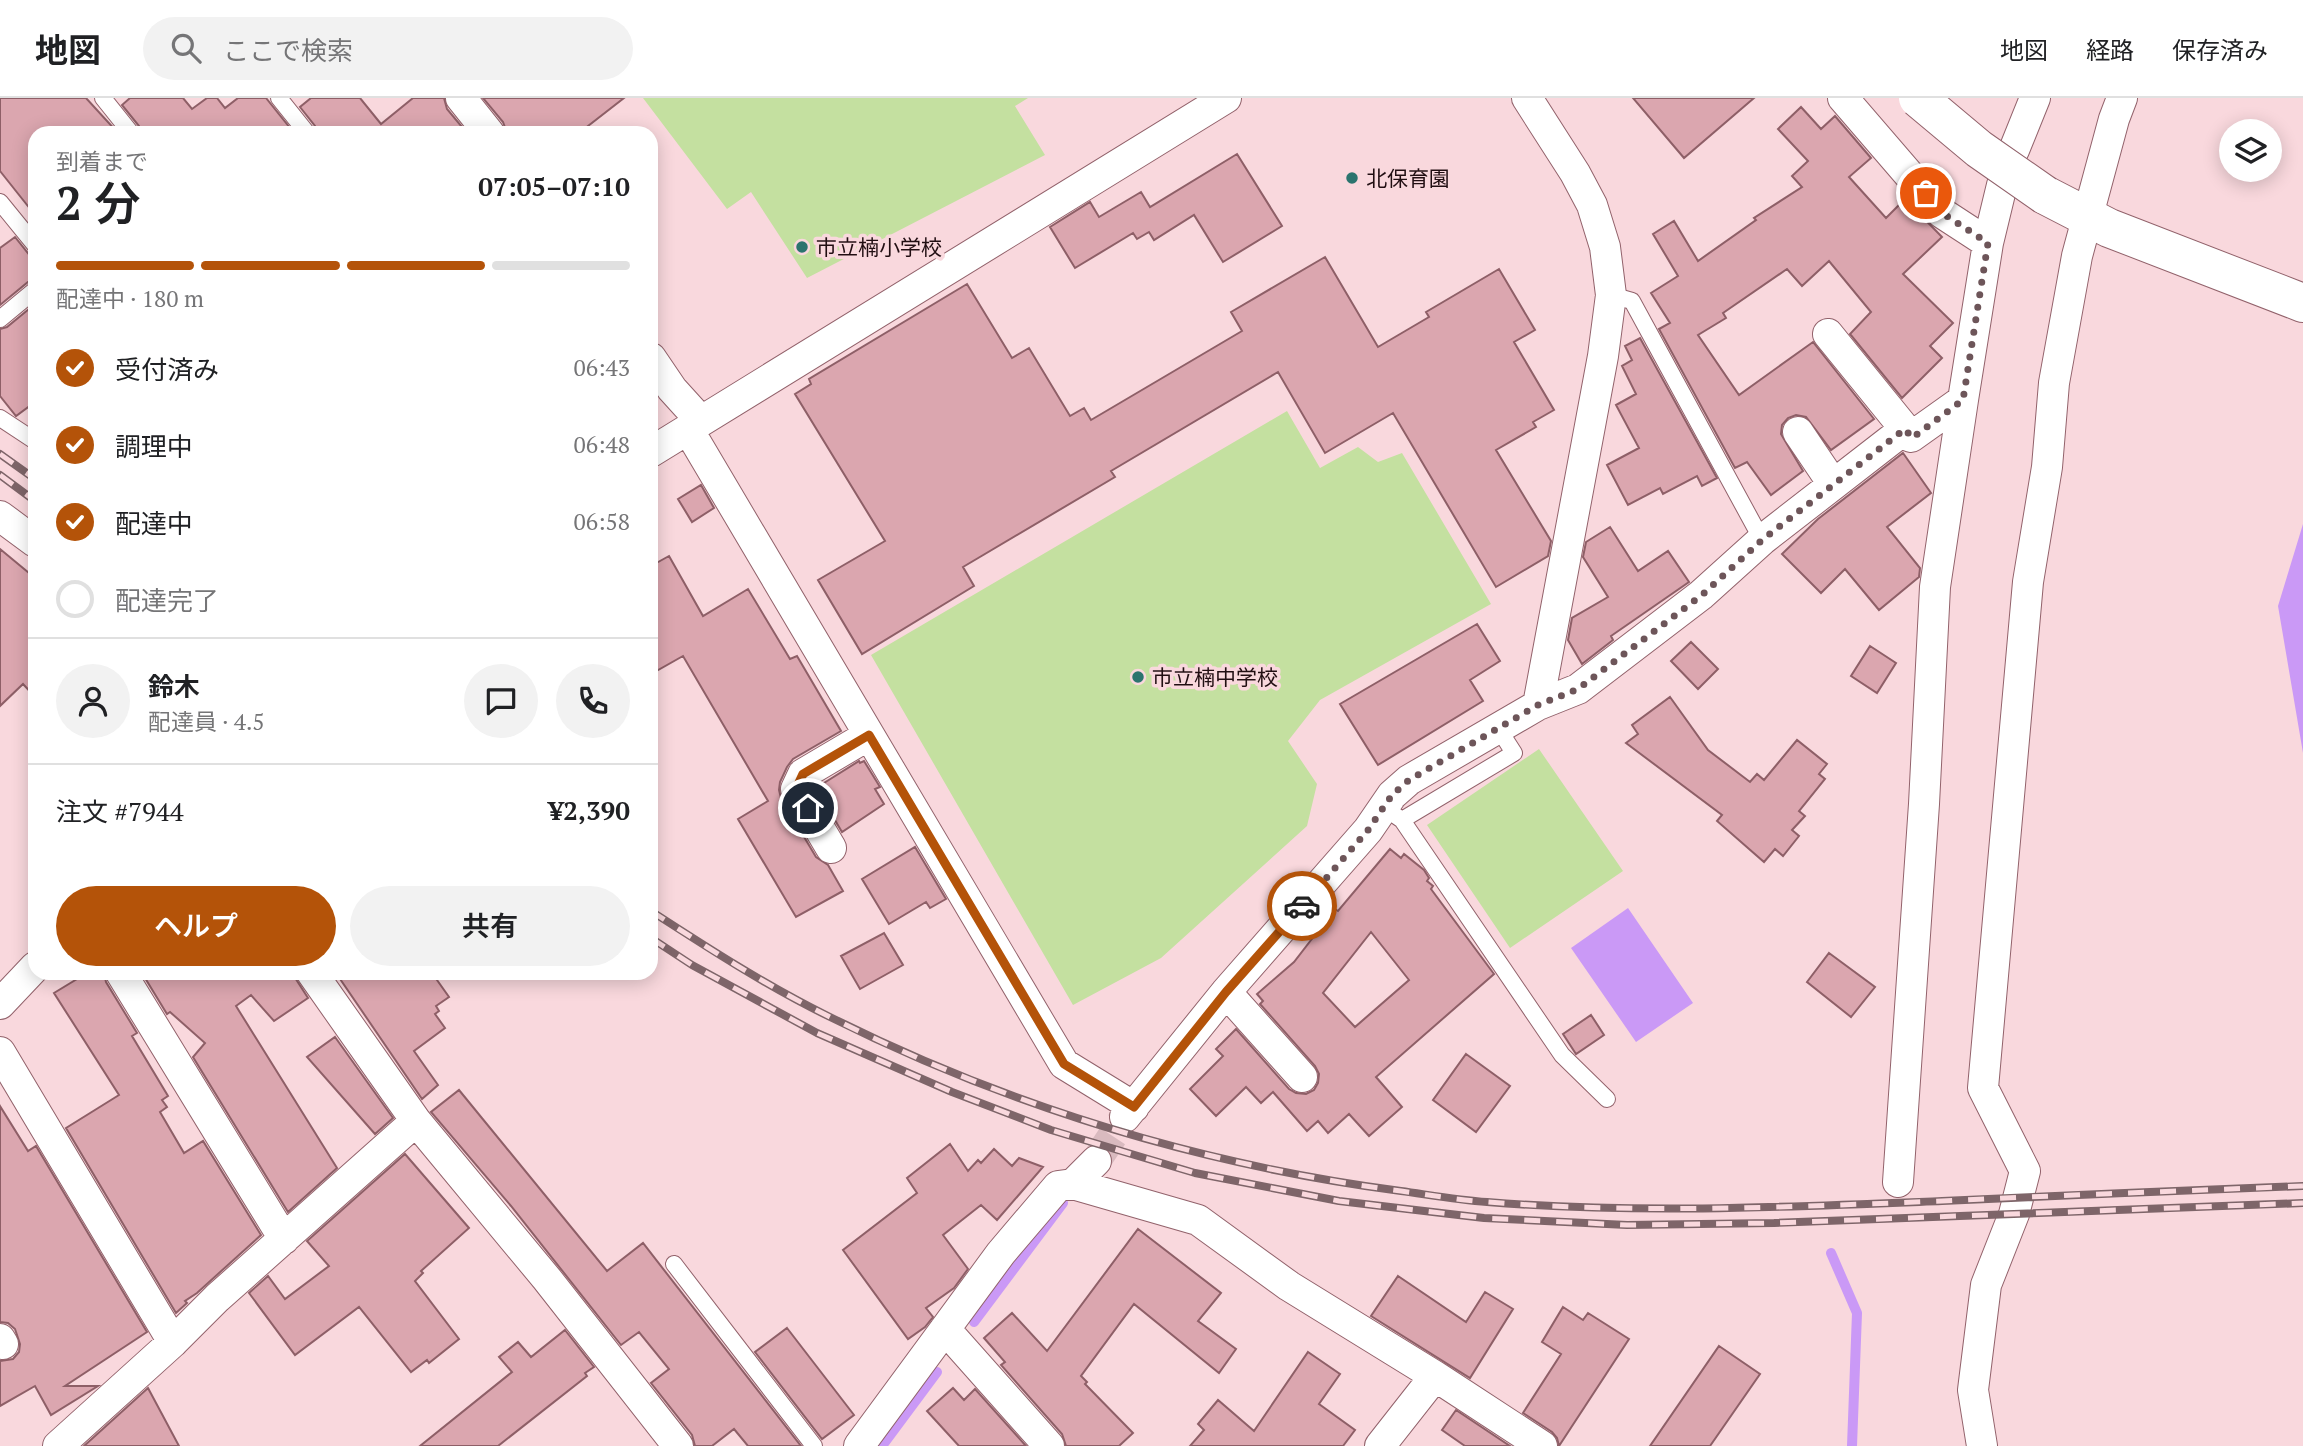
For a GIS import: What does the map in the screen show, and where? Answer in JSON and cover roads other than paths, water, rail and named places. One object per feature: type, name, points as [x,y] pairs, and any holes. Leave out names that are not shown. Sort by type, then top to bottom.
[{"type":"street","points":[[461,98],[483,126]]},
{"type":"street","points":[[658,448],[1226,98]]},
{"type":"street","points":[[1527,98],[1576,173],[1592,205],[1605,247],[1611,295],[1603,356],[1538,705]]},
{"type":"street","points":[[1843,98],[1942,213],[1988,243]]},
{"type":"street","points":[[1918,98],[1979,149],[2045,195],[2099,223],[2303,303]]},
{"type":"street","points":[[2014,150],[2035,98]]},
{"type":"street","points":[[1982,1446],[1973,1390],[1986,1285],[2014,1214],[2025,1171],[1983,1088],[2028,582],[2047,467],[2054,383],[2077,256],[2099,223],[2114,119],[2122,98]]},
{"type":"street","points":[[1898,1182],[1924,804],[1935,587],[1988,243],[2001,185]]},
{"type":"street","points":[[1828,334],[1912,438],[1963,400]]},
{"type":"street","points":[[658,368],[694,425],[869,735],[1064,1064],[1130,1112],[1226,992],[1368,830],[1393,814],[1392,795],[1409,780],[1538,705],[1578,689],[1702,595],[1762,540],[1905,429]]},
{"type":"street","points":[[1798,432],[1833,484]]},
{"type":"street","points":[[0,516],[28,537]]},
{"type":"street","points":[[831,848],[796,789],[803,774],[869,735]]},
{"type":"street","points":[[0,1004],[28,974]]},
{"type":"street","points":[[125,980],[284,1239]]},
{"type":"street","points":[[317,980],[416,1121],[547,1279],[678,1446]]},
{"type":"street","points":[[1226,992],[1302,1077]]},
{"type":"street","points":[[0,1052],[173,1342]]},
{"type":"street","points":[[58,1446],[173,1342],[217,1297],[416,1121]]},
{"type":"street","points":[[1073,1184],[1096,1161]]},
{"type":"street","points":[[859,1446],[1001,1253],[1058,1186],[1073,1184],[1198,1220],[1289,1286],[1542,1446]]},
{"type":"street","points":[[945,1329],[1049,1446]]},
{"type":"street","points":[[1380,1446],[1435,1376]]},
{"type":"lane","points":[[103,98],[125,126]]},
{"type":"lane","points":[[279,98],[301,126]]},
{"type":"lane","points":[[0,202],[28,236]]},
{"type":"lane","points":[[1611,295],[1632,301],[1762,540]]},
{"type":"lane","points":[[0,319],[28,296]]},
{"type":"lane","points":[[0,418],[28,437]]},
{"type":"lane","points":[[1393,814],[1562,1055],[1607,1099]]},
{"type":"lane","points":[[674,1264],[814,1446]]},
{"type":"waterway","points":[[974,1322],[1063,1203]]},
{"type":"waterway","points":[[1831,1253],[1857,1313],[1852,1446]]},
{"type":"waterway","points":[[882,1446],[937,1372]]},
{"type":"tunnel","points":[[1096,1161],[1125,1117]]},
{"type":"railway","points":[[0,454],[28,474]]},
{"type":"railway","points":[[0,475],[28,496]]},
{"type":"railway","points":[[658,915],[805,1004],[965,1078],[1107,1128],[1180,1148],[1327,1180],[1476,1201],[1657,1209],[2303,1186]]},
{"type":"railway","points":[[658,943],[692,965],[817,1033],[952,1092],[1051,1130],[1195,1173],[1339,1201],[1484,1218],[1627,1225],[1774,1223],[2303,1203]]},
{"type":"place","name":"北保育園","points":[[1352,178]]},
{"type":"place","name":"市立楠小学校","points":[[802,247]]},
{"type":"place","name":"市立楠中学校","points":[[1138,677]]}]
